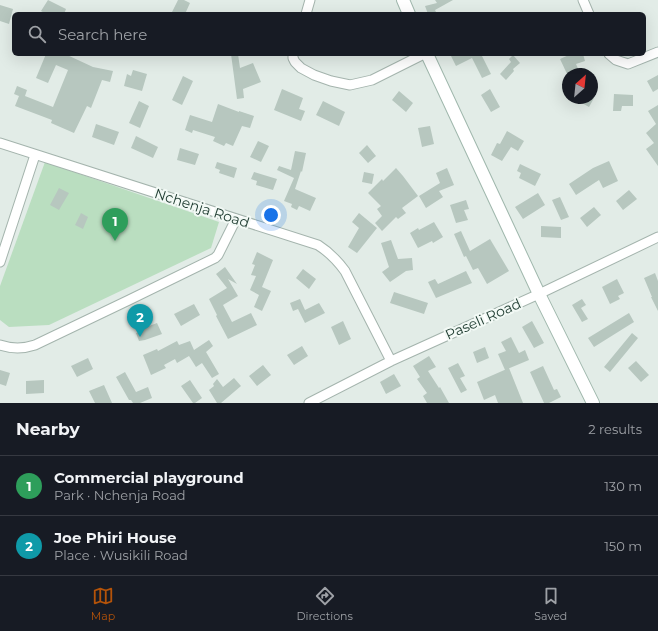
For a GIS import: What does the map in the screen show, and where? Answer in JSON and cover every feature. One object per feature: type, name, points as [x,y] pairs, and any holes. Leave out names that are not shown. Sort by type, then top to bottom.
[{"type":"street","points":[[307,12],[310,0]]},
{"type":"street","points":[[403,0],[408,12]]},
{"type":"street","points":[[583,0],[588,12]]},
{"type":"street","points":[[612,56],[616,60],[628,64],[658,52]]},
{"type":"street","points":[[293,56],[295,62],[314,75],[331,81],[350,85],[372,80],[420,56]]},
{"type":"street","points":[[428,56],[593,403]]},
{"type":"street","name":"Nchenja Road","points":[[0,143],[312,242],[336,258],[345,270],[391,361]]},
{"type":"street","points":[[0,262],[35,154]]},
{"type":"street","points":[[0,345],[18,348],[34,345],[216,258],[236,219]]},
{"type":"street","name":"Paseli Road","points":[[309,403],[391,361],[540,294],[658,236]]},
{"type":"green space","points":[[45,162],[219,222],[211,248],[49,325],[9,327],[0,320],[0,286]]},
{"type":"building","points":[[48,0],[66,9],[65,12],[41,11]]},
{"type":"building","points":[[178,0],[184,0],[190,3],[186,12],[172,12]]},
{"type":"building","points":[[435,0],[453,0],[435,10],[436,12],[427,12],[425,6],[437,3]]},
{"type":"building","points":[[0,5],[13,9],[9,24],[0,21]]},
{"type":"building","points":[[45,56],[69,56],[93,67],[113,71],[110,82],[102,80],[91,108],[87,106],[74,133],[51,123],[52,120],[15,106],[19,96],[14,94],[17,86],[27,90],[25,96],[53,107],[68,70],[56,65],[48,83],[36,78]]},
{"type":"building","points":[[231,56],[238,56],[240,68],[253,63],[261,82],[243,89],[244,98],[237,99]]},
{"type":"building","points":[[451,56],[482,56],[491,74],[482,78],[472,58],[456,66]]},
{"type":"building","points":[[514,56],[520,63],[513,69],[514,71],[506,80],[500,74],[511,62],[509,59]]},
{"type":"building","points":[[567,56],[584,56],[585,61],[576,64],[578,68],[564,68],[560,59]]},
{"type":"building","points":[[133,70],[147,74],[142,91],[124,86],[127,74],[131,76]]},
{"type":"building","points":[[658,75],[658,89],[653,92],[647,81]]},
{"type":"building","points":[[183,76],[193,81],[182,105],[172,100]]},
{"type":"building","points":[[282,89],[303,98],[299,109],[305,111],[301,121],[274,110]]},
{"type":"building","points":[[490,89],[500,107],[491,112],[481,95]]},
{"type":"building","points":[[399,91],[413,103],[406,112],[392,100]]},
{"type":"building","points":[[614,94],[633,95],[633,106],[622,106],[621,111],[613,111]]},
{"type":"building","points":[[139,101],[149,106],[140,128],[129,123]]},
{"type":"building","points":[[323,101],[345,112],[339,126],[316,115]]},
{"type":"building","points":[[218,104],[254,116],[250,128],[242,126],[233,146],[226,143],[224,146],[213,141],[215,137],[193,130],[192,133],[185,130],[190,115],[212,122]]},
{"type":"building","points":[[584,104],[591,104],[589,107]]},
{"type":"building","points":[[658,105],[658,166],[646,149],[654,143],[646,133],[656,124],[648,111]]},
{"type":"building","points":[[96,124],[119,132],[114,145],[92,137]]},
{"type":"building","points":[[430,126],[434,144],[422,147],[418,128]]},
{"type":"building","points":[[507,131],[524,141],[518,151],[511,147],[502,161],[491,155],[497,143],[500,144]]},
{"type":"building","points":[[136,136],[158,147],[153,158],[131,148]]},
{"type":"building","points":[[258,141],[269,146],[261,162],[250,157]]},
{"type":"building","points":[[367,145],[376,156],[368,163],[359,153]]},
{"type":"building","points":[[180,148],[199,154],[195,165],[177,160]]},
{"type":"building","points":[[295,151],[306,153],[302,172],[301,171],[295,189],[316,198],[310,211],[299,206],[297,210],[291,207],[292,204],[284,201],[294,178],[277,170],[279,166],[291,170]]},
{"type":"building","points":[[609,161],[618,181],[603,188],[599,180],[576,195],[569,184],[593,168]]},
{"type":"building","points":[[217,162],[237,168],[234,178],[219,173],[220,170],[215,168]]},
{"type":"building","points":[[520,164],[541,174],[535,186],[519,178],[521,173],[517,171]]},
{"type":"building","points":[[396,168],[418,196],[402,208],[406,213],[398,219],[396,217],[382,231],[375,223],[382,216],[377,209],[381,206],[368,193]]},
{"type":"building","points":[[447,168],[454,185],[439,191],[443,197],[426,208],[419,196],[440,183],[436,173]]},
{"type":"building","points":[[254,172],[277,179],[273,190],[256,185],[257,181],[251,179]]},
{"type":"building","points":[[364,172],[374,174],[372,184],[362,182]]},
{"type":"building","points":[[59,188],[69,193],[59,210],[50,205]]},
{"type":"building","points":[[629,190],[637,199],[623,210],[616,201]]},
{"type":"building","points":[[538,193],[545,205],[523,219],[515,207]]},
{"type":"building","points":[[560,197],[569,217],[561,220],[552,200]]},
{"type":"building","points":[[466,200],[469,209],[464,210],[468,220],[456,223],[450,205]]},
{"type":"building","points":[[594,207],[601,215],[587,227],[580,218]]},
{"type":"building","points":[[81,213],[88,217],[83,229],[75,225]]},
{"type":"building","points":[[359,213],[377,228],[357,253],[348,247],[359,228],[352,222]]},
{"type":"building","points":[[434,222],[443,237],[433,243],[432,241],[418,248],[410,233],[418,228],[419,230]]},
{"type":"building","points":[[541,226],[561,227],[561,238],[541,237]]},
{"type":"building","points":[[461,231],[470,251],[490,239],[509,271],[487,284],[478,268],[473,270],[466,256],[464,257],[454,234]]},
{"type":"building","points":[[391,240],[398,259],[412,258],[413,270],[406,271],[390,282],[382,272],[389,267],[381,243]]},
{"type":"building","points":[[257,252],[273,260],[262,287],[271,291],[262,311],[254,307],[259,295],[250,290],[256,276],[251,275],[255,265],[252,264]]},
{"type":"building","points":[[225,267],[237,284],[228,279],[238,296],[223,305],[232,322],[251,313],[257,325],[228,339],[209,299],[227,288],[216,274]]},
{"type":"building","points":[[303,269],[316,279],[309,289],[296,278]]},
{"type":"building","points":[[466,271],[472,283],[436,298],[428,282],[435,279],[438,284]]},
{"type":"building","points":[[655,273],[658,281],[658,311],[644,278]]},
{"type":"building","points":[[617,279],[624,293],[618,296],[620,299],[610,304],[602,287]]},
{"type":"building","points":[[394,292],[428,303],[424,314],[390,303]]},
{"type":"building","points":[[300,299],[305,310],[319,303],[325,313],[305,323],[298,309],[293,311],[290,303]]},
{"type":"building","points":[[582,299],[586,305],[581,308],[588,319],[582,322],[572,305]]},
{"type":"building","points":[[194,304],[200,315],[181,326],[174,314]]},
{"type":"building","points":[[629,313],[634,322],[594,347],[588,338]]},
{"type":"building","points":[[343,321],[351,339],[339,345],[331,327]]},
{"type":"building","points":[[532,321],[544,343],[534,348],[522,327]]},
{"type":"building","points":[[157,323],[162,334],[139,341],[136,333],[142,332],[141,329]]},
{"type":"building","points":[[632,333],[638,338],[610,372],[604,367]]},
{"type":"building","points":[[511,337],[519,353],[525,350],[529,360],[505,370],[498,354],[506,351],[501,342]]},
{"type":"building","points":[[209,340],[213,346],[206,352],[219,374],[212,378],[202,363],[196,367],[189,356],[177,363],[175,359],[164,365],[166,368],[151,375],[143,355],[157,349],[158,351],[177,341],[179,345],[190,341],[194,350]]},
{"type":"building","points":[[302,346],[308,356],[294,365],[287,355]]},
{"type":"building","points":[[485,347],[489,358],[477,363],[473,352]]},
{"type":"building","points":[[429,356],[436,367],[428,371],[439,388],[440,387],[449,403],[427,403],[423,396],[427,393],[417,379],[420,377],[413,366]]},
{"type":"building","points":[[88,358],[93,369],[77,377],[71,366]]},
{"type":"building","points":[[636,361],[649,375],[641,382],[628,368]]},
{"type":"building","points":[[458,363],[465,376],[460,378],[467,390],[461,393],[448,368]]},
{"type":"building","points":[[263,365],[271,375],[257,386],[249,376]]},
{"type":"building","points":[[543,366],[554,390],[557,389],[561,397],[549,403],[544,403],[530,372]]},
{"type":"building","points":[[509,368],[523,403],[498,403],[495,395],[484,400],[477,382]]},
{"type":"building","points":[[0,370],[10,373],[6,386],[0,384]]},
{"type":"building","points":[[125,372],[136,392],[148,387],[152,398],[140,403],[133,403],[129,400],[116,377]]},
{"type":"building","points":[[394,374],[401,386],[386,394],[380,382]]},
{"type":"building","points":[[234,378],[241,386],[221,403],[217,403],[209,390],[214,386],[213,384],[217,379],[223,387]]},
{"type":"building","points":[[44,380],[44,393],[26,394],[26,381]]},
{"type":"building","points":[[190,380],[202,398],[195,403],[193,403],[181,386]]},
{"type":"building","points":[[104,385],[112,403],[95,403],[89,391]]},
{"type":"place","name":"Commercial playground","points":[[115,241]]},
{"type":"place","name":"Joe Phiri House","points":[[140,337]]}]
